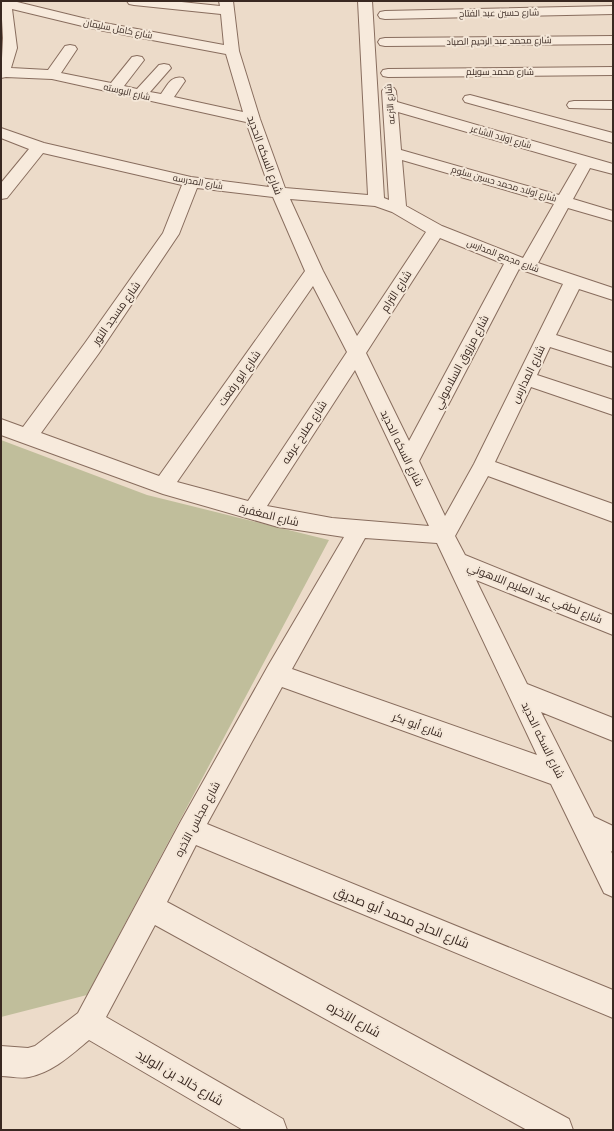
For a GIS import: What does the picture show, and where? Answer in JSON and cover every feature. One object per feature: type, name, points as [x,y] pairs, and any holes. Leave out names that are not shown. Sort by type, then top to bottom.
[{"type":"street","points":[[134,1],[227,6]]},
{"type":"street","name":"شارع الترعه","points":[[365,1],[376,201]]},
{"type":"street","points":[[2,73],[7,64],[10,47],[3,2]]},
{"type":"street","name":"شارع كامل سليمان","points":[[3,2],[99,26],[232,51]]},
{"type":"street","name":"شارع السكه الحديد","points":[[227,6],[232,51],[252,119],[279,194],[314,271],[356,352],[613,884]]},
{"type":"street","name":"شارع الترعه","points":[[385,8],[385,42],[395,153],[398,208]]},
{"type":"street","name":"شارع حسين عبد الفتاح","points":[[385,8],[613,10]]},
{"type":"street","name":"شارع محمد عبد الرحيم الصياد","points":[[385,42],[613,40]]},
{"type":"street","points":[[52,75],[70,49]]},
{"type":"street","points":[[114,89],[137,60]]},
{"type":"street","points":[[140,95],[164,68]]},
{"type":"street","name":"شارع محمد سويلم","points":[[388,73],[613,71]]},
{"type":"street","name":"شارع البوسته","points":[[2,73],[52,75],[252,119]]},
{"type":"street","points":[[164,100],[178,81]]},
{"type":"street","points":[[470,99],[613,138]]},
{"type":"street","name":"شارع اولاد الشاعر","points":[[390,105],[613,169]]},
{"type":"street","points":[[574,105],[613,105]]},
{"type":"street","name":"شارع المدرسه","points":[[1,133],[39,147],[191,182],[279,194],[376,201],[398,208]]},
{"type":"street","points":[[1,194],[39,147]]},
{"type":"street","name":"شارع اولاد محمد حسين سلوم","points":[[395,153],[613,216]]},
{"type":"street","name":"شارع مرزوق السلاموني","points":[[408,462],[520,264],[563,201],[586,161]]},
{"type":"street","name":"شارع مسجد النور","points":[[27,437],[92,348],[171,234],[191,182]]},
{"type":"street","name":"شارع مجمع المدارس","points":[[398,208],[436,230],[520,264],[613,294]]},
{"type":"street","name":"شارع الترام","points":[[356,352],[436,230]]},
{"type":"street","name":"شارع ابو رفعت","points":[[163,486],[314,271]]},
{"type":"street","name":"شارع المدارس","points":[[483,466],[574,282]]},
{"type":"street","points":[[546,339],[613,360]]},
{"type":"street","name":"شارع صلاح عرفه","points":[[252,511],[356,352]]},
{"type":"street","points":[[526,378],[613,408]]},
{"type":"street","name":"شارع المغفرة","points":[[1,427],[163,486],[252,511],[305,523],[359,530],[433,535],[444,534]]},
{"type":"street","points":[[444,534],[451,526],[483,466],[613,513]]},
{"type":"street","name":"شارع مجلس الآخره","points":[[1,1061],[28,1063],[44,1057],[88,1023],[190,830],[276,674],[359,530]]},
{"type":"street","name":"شارع لطفي عبد العليم اللاهوني","points":[[457,562],[613,624]]},
{"type":"street","name":"شارع أبو بكر","points":[[276,674],[560,775]]},
{"type":"street","points":[[519,692],[613,730]]},
{"type":"street","points":[[586,827],[613,838]]},
{"type":"street","name":"شارع الحاج محمد أبو صديق","points":[[190,830],[613,1004]]},
{"type":"street","name":"شارع الآخره","points":[[150,907],[558,1130]]},
{"type":"street","name":"شارع خالد بن الوليد","points":[[88,1023],[272,1130]]},
{"type":"shaded area","points":[[1,440],[147,495],[329,540],[87,995],[1,1017]]}]
